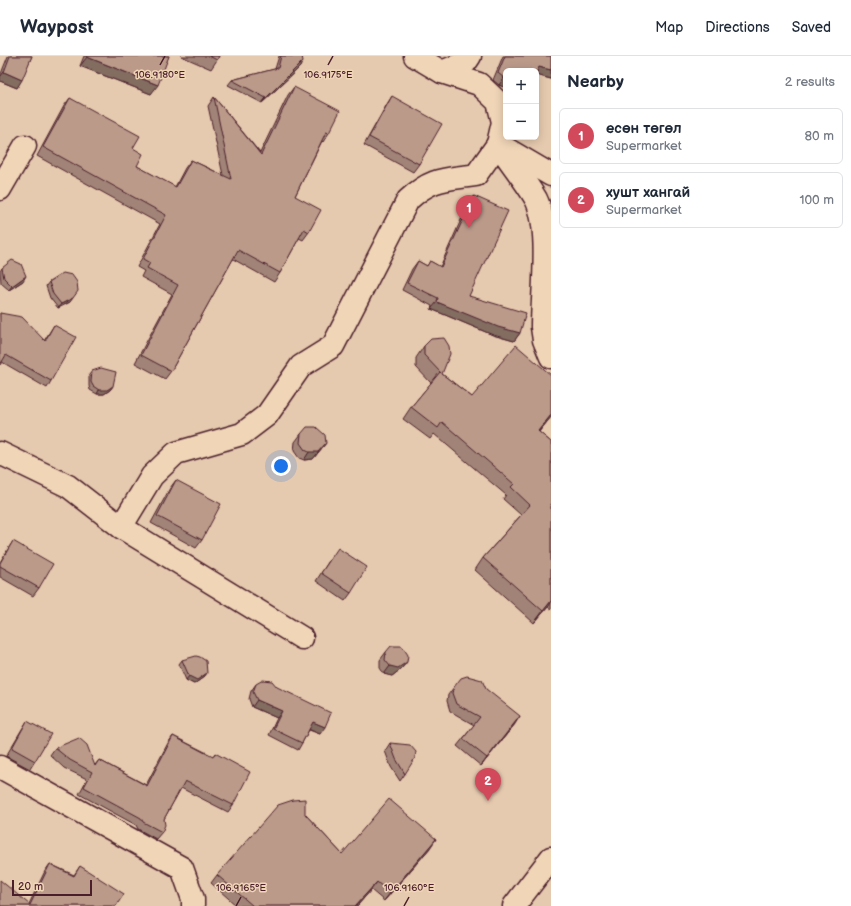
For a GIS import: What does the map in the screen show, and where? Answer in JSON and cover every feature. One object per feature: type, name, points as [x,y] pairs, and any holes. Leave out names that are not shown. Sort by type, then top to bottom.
[{"type":"street","points":[[121,527],[152,476],[176,453],[242,434],[267,415],[301,366],[333,346],[408,200],[434,181],[476,175],[498,144],[503,122],[498,102],[479,84],[442,72],[415,56]]},
{"type":"street","points":[[442,72],[466,62],[470,56]]},
{"type":"street","points":[[498,144],[551,175]]},
{"type":"street","points":[[498,144],[537,200],[541,211],[545,241],[542,327],[544,340],[551,357]]},
{"type":"street","points":[[0,189],[25,146]]},
{"type":"street","points":[[0,453],[68,486],[121,527],[302,638]]},
{"type":"street","points":[[0,767],[182,868],[193,899],[193,906]]},
{"type":"street","points":[[514,906],[551,858]]},
{"type":"building","points":[[10,56],[32,56],[22,80],[4,72]]},
{"type":"building","points":[[87,56],[169,56],[158,85]]},
{"type":"building","points":[[209,56],[219,56],[217,60]]},
{"type":"building","points":[[281,56],[302,56],[303,61],[266,98],[232,80],[278,68]]},
{"type":"building","points":[[505,56],[551,56],[551,70],[539,67],[503,68],[503,77],[498,73]]},
{"type":"building","points":[[294,87],[340,111],[329,133],[326,132],[295,196],[321,210],[309,232],[304,229],[280,273],[238,250],[171,371],[141,355],[178,285],[147,268],[150,263],[143,259],[166,215],[43,147],[70,98],[140,136],[133,148],[143,154],[137,166],[176,187],[191,160],[231,179],[214,97],[261,155]]},
{"type":"building","points":[[392,96],[442,124],[419,164],[369,137]]},
{"type":"building","points":[[474,196],[508,211],[469,296],[526,313],[520,333],[498,327],[437,302],[438,298],[407,283],[418,261],[427,266],[430,261],[441,267]]},
{"type":"building","points":[[12,260],[21,264],[26,276],[12,286],[4,278],[2,268]]},
{"type":"building","points":[[63,273],[72,275],[77,282],[78,291],[73,298],[61,304],[53,294],[49,282]]},
{"type":"building","points":[[0,313],[22,317],[45,341],[54,325],[76,337],[51,381],[6,355],[0,365]]},
{"type":"building","points":[[444,338],[449,346],[450,354],[442,374],[472,397],[516,345],[551,375],[551,415],[538,431],[551,442],[551,601],[543,611],[483,558],[530,505],[511,487],[514,484],[442,422],[438,428],[411,407],[440,372],[441,373],[424,355],[424,346],[431,339]]},
{"type":"building","points":[[101,368],[116,372],[113,386],[107,390],[99,390],[93,386],[91,382],[92,371]]},
{"type":"building","points":[[307,427],[316,427],[325,435],[326,443],[318,452],[309,452],[305,450],[300,443],[301,434]]},
{"type":"building","points":[[176,480],[221,504],[202,540],[157,516]]},
{"type":"building","points":[[13,541],[53,564],[39,588],[0,566],[0,563]]},
{"type":"building","points":[[338,548],[367,567],[351,593],[321,573]]},
{"type":"building","points":[[391,646],[402,646],[408,655],[407,662],[398,668],[390,666],[385,660],[386,652]]},
{"type":"building","points":[[196,656],[206,661],[207,673],[197,680],[189,676],[182,660]]},
{"type":"building","points":[[467,676],[482,680],[486,689],[520,716],[487,758],[463,739],[480,717],[456,704],[452,693],[454,687],[461,678]]},
{"type":"building","points":[[263,680],[272,681],[277,687],[331,713],[325,727],[313,722],[302,743],[273,729],[282,711],[257,700],[253,692],[256,684]]},
{"type":"building","points":[[27,721],[51,734],[35,761],[12,748]]},
{"type":"building","points":[[173,736],[213,757],[215,753],[250,772],[233,805],[185,781],[164,819],[165,825],[162,832],[143,822],[141,818],[84,787],[92,772],[70,760],[55,748],[79,738],[87,745],[95,766],[99,760],[147,786]]},
{"type":"building","points":[[390,743],[410,745],[416,752],[415,758],[405,774],[396,759]]},
{"type":"building","points":[[305,799],[305,814],[342,854],[389,799],[436,839],[390,893],[377,882],[355,906],[253,906],[217,875],[278,805],[293,800]]},
{"type":"building","points":[[50,864],[74,876],[80,866],[124,894],[116,906],[0,906],[0,880],[30,905]]},
{"type":"place","name":"есөн төгөл","points":[[469,228]]},
{"type":"place","name":"хушт хангай","points":[[488,801]]}]
